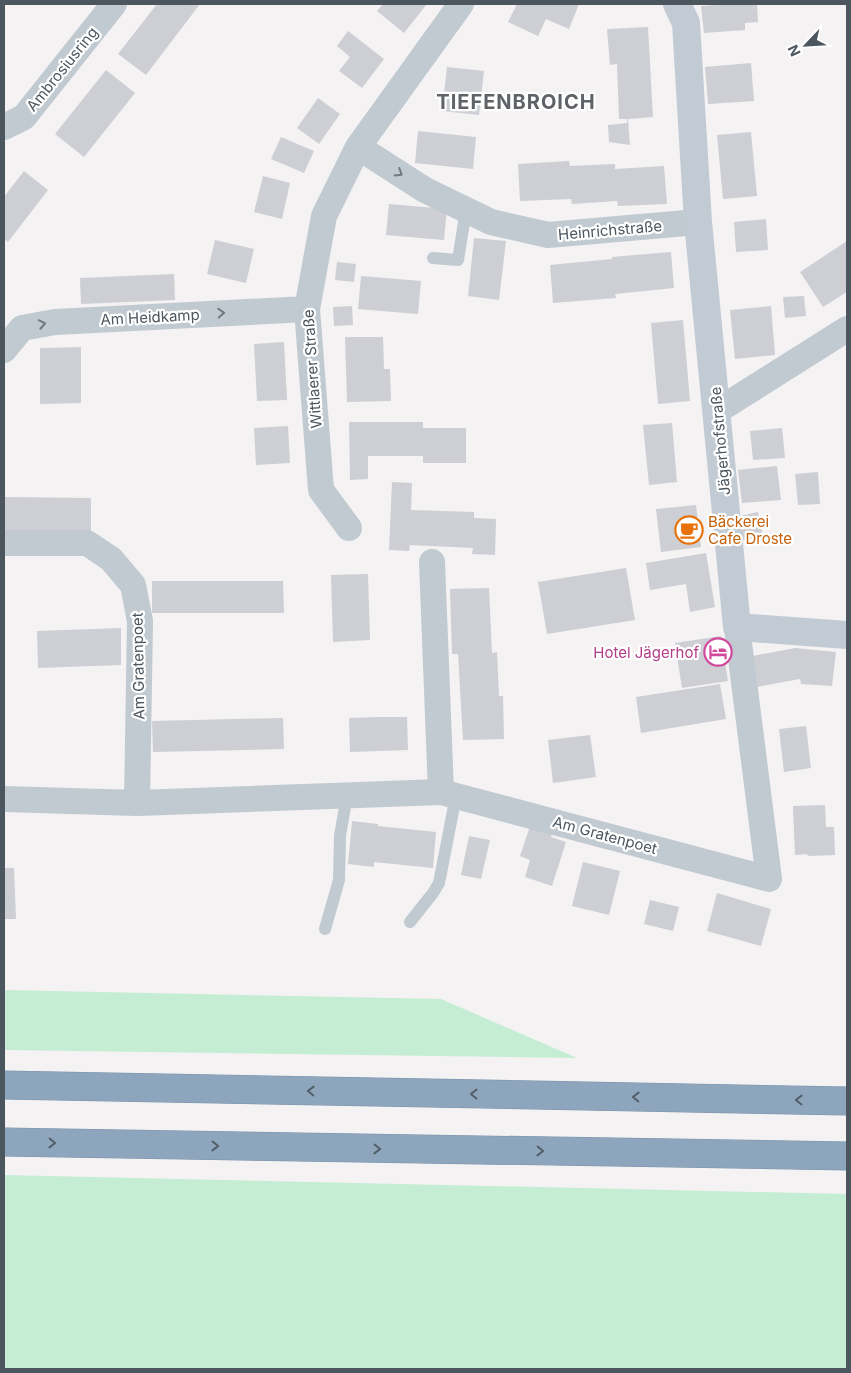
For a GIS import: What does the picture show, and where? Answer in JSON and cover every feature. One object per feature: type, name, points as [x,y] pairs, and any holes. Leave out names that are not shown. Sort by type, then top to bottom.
[{"type":"highway","points":[[4,1085],[847,1100]]},
{"type":"highway","points":[[4,1142],[847,1156]]},
{"type":"street","name":"Ambrosiusring","points":[[4,127],[24,117],[114,4]]},
{"type":"street","name":"Wittlaerer Straße","points":[[349,528],[321,490],[307,309],[324,216],[358,147],[461,4]]},
{"type":"street","name":"Jägerhofstraße","points":[[677,4],[686,23],[698,222],[737,628],[769,879]]},
{"type":"street","name":"Heinrichstraße","points":[[358,147],[426,190],[491,222],[548,236],[698,222]]},
{"type":"street","name":"Am Heidkamp","points":[[4,350],[22,328],[55,322],[307,309]]},
{"type":"street","points":[[717,412],[847,329]]},
{"type":"street","name":"Am Gratenpoet","points":[[4,543],[87,543],[111,559],[133,585],[140,621],[137,802]]},
{"type":"street","points":[[432,562],[448,794]]},
{"type":"street","points":[[737,628],[847,635]]},
{"type":"street","name":"Am Gratenpoet","points":[[4,799],[137,802],[347,795],[448,794],[769,879]]},
{"type":"lane","points":[[433,258],[458,260],[466,210]]},
{"type":"lane","points":[[410,922],[439,883],[444,866],[448,794]]},
{"type":"lane","points":[[325,929],[339,880],[340,836],[347,795]]},
{"type":"green space","points":[[4,990],[441,999],[577,1058],[4,1050]]},
{"type":"green space","points":[[4,1175],[847,1194],[847,1369],[4,1369]]},
{"type":"building","points":[[157,4],[200,4],[146,75],[118,54]]},
{"type":"building","points":[[383,4],[427,4],[404,33],[377,11]]},
{"type":"building","points":[[517,4],[579,4],[569,29],[546,19],[538,36],[508,22]]},
{"type":"building","points":[[757,4],[758,22],[745,23],[745,30],[704,33],[701,6]]},
{"type":"building","points":[[648,27],[653,117],[628,119],[630,145],[609,142],[608,125],[627,123],[627,119],[619,119],[617,64],[610,65],[607,29]]},
{"type":"building","points":[[348,31],[384,59],[362,88],[339,71],[350,57],[337,46]]},
{"type":"building","points":[[751,63],[754,101],[708,104],[705,67]]},
{"type":"building","points":[[447,67],[484,71],[479,115],[442,111]]},
{"type":"building","points":[[106,70],[135,93],[84,157],[55,134]]},
{"type":"building","points":[[318,98],[340,114],[319,144],[297,128]]},
{"type":"building","points":[[418,131],[476,137],[473,169],[415,163]]},
{"type":"building","points":[[751,132],[757,196],[723,199],[717,135]]},
{"type":"building","points":[[281,137],[314,151],[304,173],[271,159]]},
{"type":"building","points":[[569,161],[570,166],[615,164],[615,169],[664,166],[667,204],[618,206],[617,201],[572,204],[571,199],[520,201],[518,164]]},
{"type":"building","points":[[24,171],[48,190],[8,242],[4,239],[4,197]]},
{"type":"building","points":[[263,176],[290,183],[282,219],[254,212]]},
{"type":"building","points":[[389,204],[447,209],[444,240],[386,235]]},
{"type":"building","points":[[766,219],[768,250],[736,252],[734,222]]},
{"type":"building","points":[[474,238],[506,241],[499,300],[468,296]]},
{"type":"building","points":[[215,240],[254,249],[246,283],[207,274]]},
{"type":"building","points":[[847,241],[847,292],[823,307],[800,272]]},
{"type":"building","points":[[671,252],[674,288],[615,294],[616,298],[553,303],[550,265]]},
{"type":"building","points":[[337,262],[356,264],[354,282],[335,280]]},
{"type":"building","points":[[174,274],[175,300],[81,304],[80,278]]},
{"type":"building","points":[[361,276],[421,281],[418,314],[358,309]]},
{"type":"building","points":[[804,296],[806,316],[785,318],[783,297]]},
{"type":"building","points":[[352,306],[353,325],[334,326],[333,307]]},
{"type":"building","points":[[771,306],[775,355],[735,359],[730,310]]},
{"type":"building","points":[[683,320],[690,401],[658,404],[651,323]]},
{"type":"building","points":[[345,337],[383,337],[384,369],[390,369],[391,401],[347,402]]},
{"type":"building","points":[[284,342],[287,400],[257,401],[254,344]]},
{"type":"building","points":[[81,347],[81,403],[40,404],[40,348]]},
{"type":"building","points":[[349,422],[423,422],[423,428],[466,428],[466,463],[423,463],[423,456],[368,456],[368,479],[350,480]]},
{"type":"building","points":[[672,423],[677,482],[649,485],[643,425]]},
{"type":"building","points":[[288,426],[290,463],[256,465],[254,428]]},
{"type":"building","points":[[782,428],[785,458],[753,460],[750,431]]},
{"type":"building","points":[[777,466],[781,500],[742,503],[738,470]]},
{"type":"building","points":[[818,472],[820,504],[798,505],[795,474]]},
{"type":"building","points":[[392,482],[412,483],[411,510],[474,512],[474,518],[496,519],[495,555],[472,554],[473,548],[410,545],[409,551],[389,550]]},
{"type":"building","points":[[4,497],[91,498],[91,533],[4,532]]},
{"type":"building","points":[[696,505],[701,547],[661,552],[656,509]]},
{"type":"building","points":[[758,512],[763,536],[736,542],[730,518]]},
{"type":"building","points":[[706,553],[715,607],[690,612],[686,584],[650,590],[646,563]]},
{"type":"building","points":[[626,568],[635,620],[547,634],[538,582]]},
{"type":"building","points":[[368,574],[370,640],[333,642],[331,575]]},
{"type":"building","points":[[152,581],[283,581],[284,613],[152,613]]},
{"type":"building","points":[[489,588],[492,653],[497,652],[499,696],[503,696],[504,739],[463,740],[458,654],[452,654],[450,589]]},
{"type":"building","points":[[121,628],[121,665],[38,668],[37,631]]},
{"type":"building","points":[[721,636],[728,681],[682,688],[675,643]]},
{"type":"building","points":[[795,648],[836,652],[832,686],[801,684],[800,679],[757,687],[752,656]]},
{"type":"building","points":[[720,684],[726,719],[641,733],[636,697]]},
{"type":"building","points":[[407,717],[408,750],[350,752],[349,718]]},
{"type":"building","points":[[283,718],[284,749],[153,752],[152,721]]},
{"type":"building","points":[[806,726],[811,768],[784,772],[779,729]]},
{"type":"building","points":[[590,735],[596,777],[553,783],[548,740]]},
{"type":"building","points":[[825,805],[826,827],[834,827],[835,855],[795,855],[793,806]]},
{"type":"building","points":[[352,821],[378,824],[378,826],[436,832],[433,868],[374,862],[374,867],[348,864]]},
{"type":"building","points":[[530,826],[552,833],[551,837],[566,842],[552,886],[525,877],[530,860],[520,856]]},
{"type":"building","points":[[469,836],[490,840],[481,879],[461,875]]},
{"type":"building","points":[[583,862],[620,871],[609,915],[572,906]]},
{"type":"building","points":[[4,868],[14,868],[16,919],[4,919]]},
{"type":"building","points":[[717,893],[771,909],[761,946],[707,931]]},
{"type":"building","points":[[650,900],[679,907],[673,931],[644,924]]},
{"type":"place","name":"Bäckerei Cafe Droste","points":[[689,530]]},
{"type":"place","name":"Hotel Jägerhof","points":[[718,652]]},
{"type":"district","name":"TIEFENBROICH","points":[[516,102]]}]
